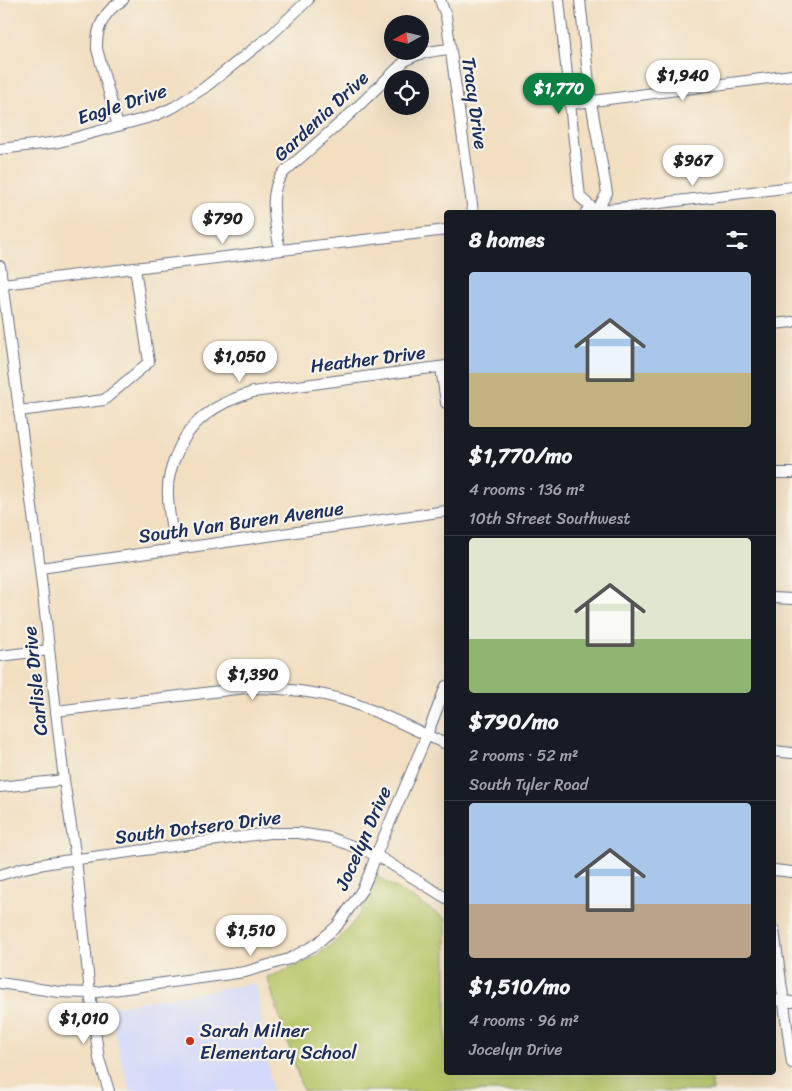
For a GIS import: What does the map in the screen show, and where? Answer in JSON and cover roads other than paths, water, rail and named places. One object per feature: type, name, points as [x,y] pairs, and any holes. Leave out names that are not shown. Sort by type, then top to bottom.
[{"type":"street","points":[[118,126],[97,49],[97,39],[102,20],[116,4],[123,0]]},
{"type":"street","name":"Eagle Drive","points":[[0,150],[60,142],[154,116],[174,107],[204,88],[271,34],[308,0]]},
{"type":"street","name":"Tracy Drive","points":[[440,0],[446,16],[473,210]]},
{"type":"street","points":[[559,0],[580,197],[591,210]]},
{"type":"street","points":[[580,0],[591,102],[607,193],[594,210]]},
{"type":"street","name":"Gardenia Drive","points":[[280,250],[273,201],[277,182],[283,173],[349,115],[405,61],[423,52],[450,49]]},
{"type":"street","points":[[570,104],[792,74]]},
{"type":"street","points":[[609,210],[792,187]]},
{"type":"street","points":[[3,284],[444,230]]},
{"type":"street","name":"Carlisle Drive","points":[[0,266],[40,568],[64,780],[76,859],[90,993],[99,1060],[108,1091]]},
{"type":"street","points":[[20,412],[104,400],[148,362],[134,268]]},
{"type":"street","points":[[776,324],[792,322]]},
{"type":"street","name":"Heather Drive","points":[[175,549],[168,488],[172,467],[184,439],[210,411],[227,401],[253,392],[444,367]]},
{"type":"street","points":[[776,473],[792,473]]},
{"type":"street","name":"South Van Buren Avenue","points":[[40,568],[444,511]]},
{"type":"street","points":[[776,598],[792,598]]},
{"type":"street","points":[[0,656],[49,650]]},
{"type":"street","points":[[56,712],[245,688],[274,688],[304,691],[344,700],[444,743]]},
{"type":"street","name":"Jocelyn Drive","points":[[0,983],[59,992],[90,993],[245,972],[289,959],[315,945],[337,926],[362,890],[444,691]]},
{"type":"street","points":[[776,751],[792,753]]},
{"type":"street","points":[[0,787],[64,780]]},
{"type":"street","name":"South Dotsero Drive","points":[[0,875],[49,862],[269,834],[299,833],[331,838],[376,855],[444,897]]},
{"type":"street","points":[[776,870],[792,872]]},
{"type":"street","points":[[776,946],[792,1063]]},
{"type":"place","name":"Sarah Milner Elementary School","points":[[190,1041]]}]
